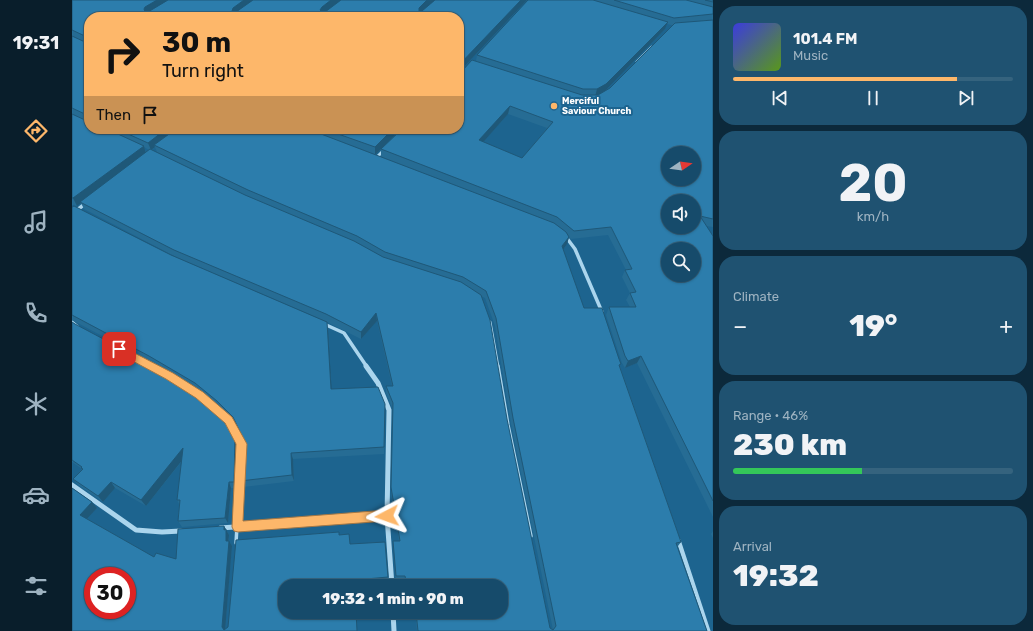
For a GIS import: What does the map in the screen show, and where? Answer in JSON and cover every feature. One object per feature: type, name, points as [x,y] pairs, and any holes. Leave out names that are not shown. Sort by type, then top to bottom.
[{"type":"street","points":[[634,65],[655,44]]},
{"type":"street","points":[[376,158],[390,143]]},
{"type":"street","points":[[369,155],[383,160]]},
{"type":"street","points":[[72,214],[90,200]]},
{"type":"street","points":[[72,207],[84,213]]},
{"type":"street","points":[[560,232],[575,249],[605,321]]},
{"type":"street","points":[[316,321],[344,333],[378,382],[388,410],[387,516],[392,579]]},
{"type":"street","points":[[72,485],[136,530],[162,532],[184,530]]},
{"type":"street","points":[[215,528],[387,516]]},
{"type":"street","points":[[676,536],[708,631]]},
{"type":"street","points":[[393,619],[394,631]]},
{"type":"lane","points":[[489,320],[496,349],[508,425],[531,539]]},
{"type":"lane","points":[[72,322],[81,329]]},
{"type":"lane","points":[[187,387],[199,395],[228,420],[242,444],[238,527],[235,549]]},
{"type":"building","points":[[72,0],[157,0],[145,7],[145,12],[84,12],[84,36],[72,30]]},
{"type":"building","points":[[168,0],[244,0],[233,8],[232,11],[236,12],[148,12]]},
{"type":"building","points":[[253,0],[331,0],[320,10],[322,12],[236,12]]},
{"type":"building","points":[[341,0],[427,0],[419,8],[419,12],[325,12]]},
{"type":"building","points":[[435,0],[521,0],[464,60],[464,12],[419,12]]},
{"type":"building","points":[[528,0],[593,0],[668,22],[606,84],[597,89],[583,89],[477,55]]},
{"type":"building","points":[[614,0],[686,0],[713,7],[713,14],[674,18]]},
{"type":"building","points":[[713,20],[713,219],[701,216],[701,194],[661,194],[661,234],[701,234],[701,218],[713,236],[713,501],[641,356],[628,361],[625,356],[609,307],[636,307],[630,293],[636,292],[625,270],[632,269],[611,227],[574,231],[557,217],[381,149],[397,134],[464,134],[464,69],[472,60],[582,95],[598,95],[610,88],[675,23]],"holes":[[[510,106],[553,122],[522,158],[479,140]]]},
{"type":"building","points":[[72,36],[84,42],[84,114],[72,108]]},
{"type":"building","points":[[72,114],[84,120],[84,134],[118,134],[144,146],[73,198],[72,198]]},
{"type":"building","points":[[128,134],[160,134],[148,143]]},
{"type":"building","points":[[169,134],[321,134],[554,223],[566,232],[569,237],[562,246],[584,308],[602,308],[621,364],[619,365],[681,542],[676,543],[707,631],[418,631],[417,619],[508,619],[508,579],[406,579],[405,576],[396,576],[393,541],[400,541],[391,487],[393,403],[386,386],[393,386],[376,313],[361,332],[326,314],[174,250],[80,202],[150,149],[245,195],[354,241],[383,257],[461,282],[481,295],[490,320],[507,419],[550,628],[553,630],[556,626],[513,418],[496,318],[486,291],[463,277],[385,252],[357,236],[248,190],[154,145]]},
{"type":"building","points":[[338,134],[388,134],[375,147]]},
{"type":"building","points":[[74,206],[171,255],[327,322],[331,389],[378,387],[385,404],[384,447],[291,453],[292,475],[240,481],[242,436],[233,417],[217,401],[195,383],[149,356],[72,315],[72,207]]},
{"type":"building","points":[[72,322],[145,361],[191,389],[228,421],[235,437],[234,482],[229,482],[225,518],[178,521],[180,500],[177,500],[183,448],[141,500],[111,482],[98,496],[73,479],[83,469],[72,460]]},
{"type":"building","points":[[72,488],[92,502],[80,515],[154,557],[156,553],[176,559],[178,529],[224,526],[224,530],[226,529],[226,541],[229,541],[222,627],[224,630],[228,627],[236,540],[339,532],[339,535],[349,534],[350,544],[385,542],[388,577],[366,579],[278,579],[278,619],[356,619],[357,631],[72,631]]},
{"type":"place","name":"Merciful Saviour Church","points":[[554,106]]},
{"type":"route","points":[[119,349],[170,376],[199,395],[228,420],[242,444],[238,527],[387,516]]}]
